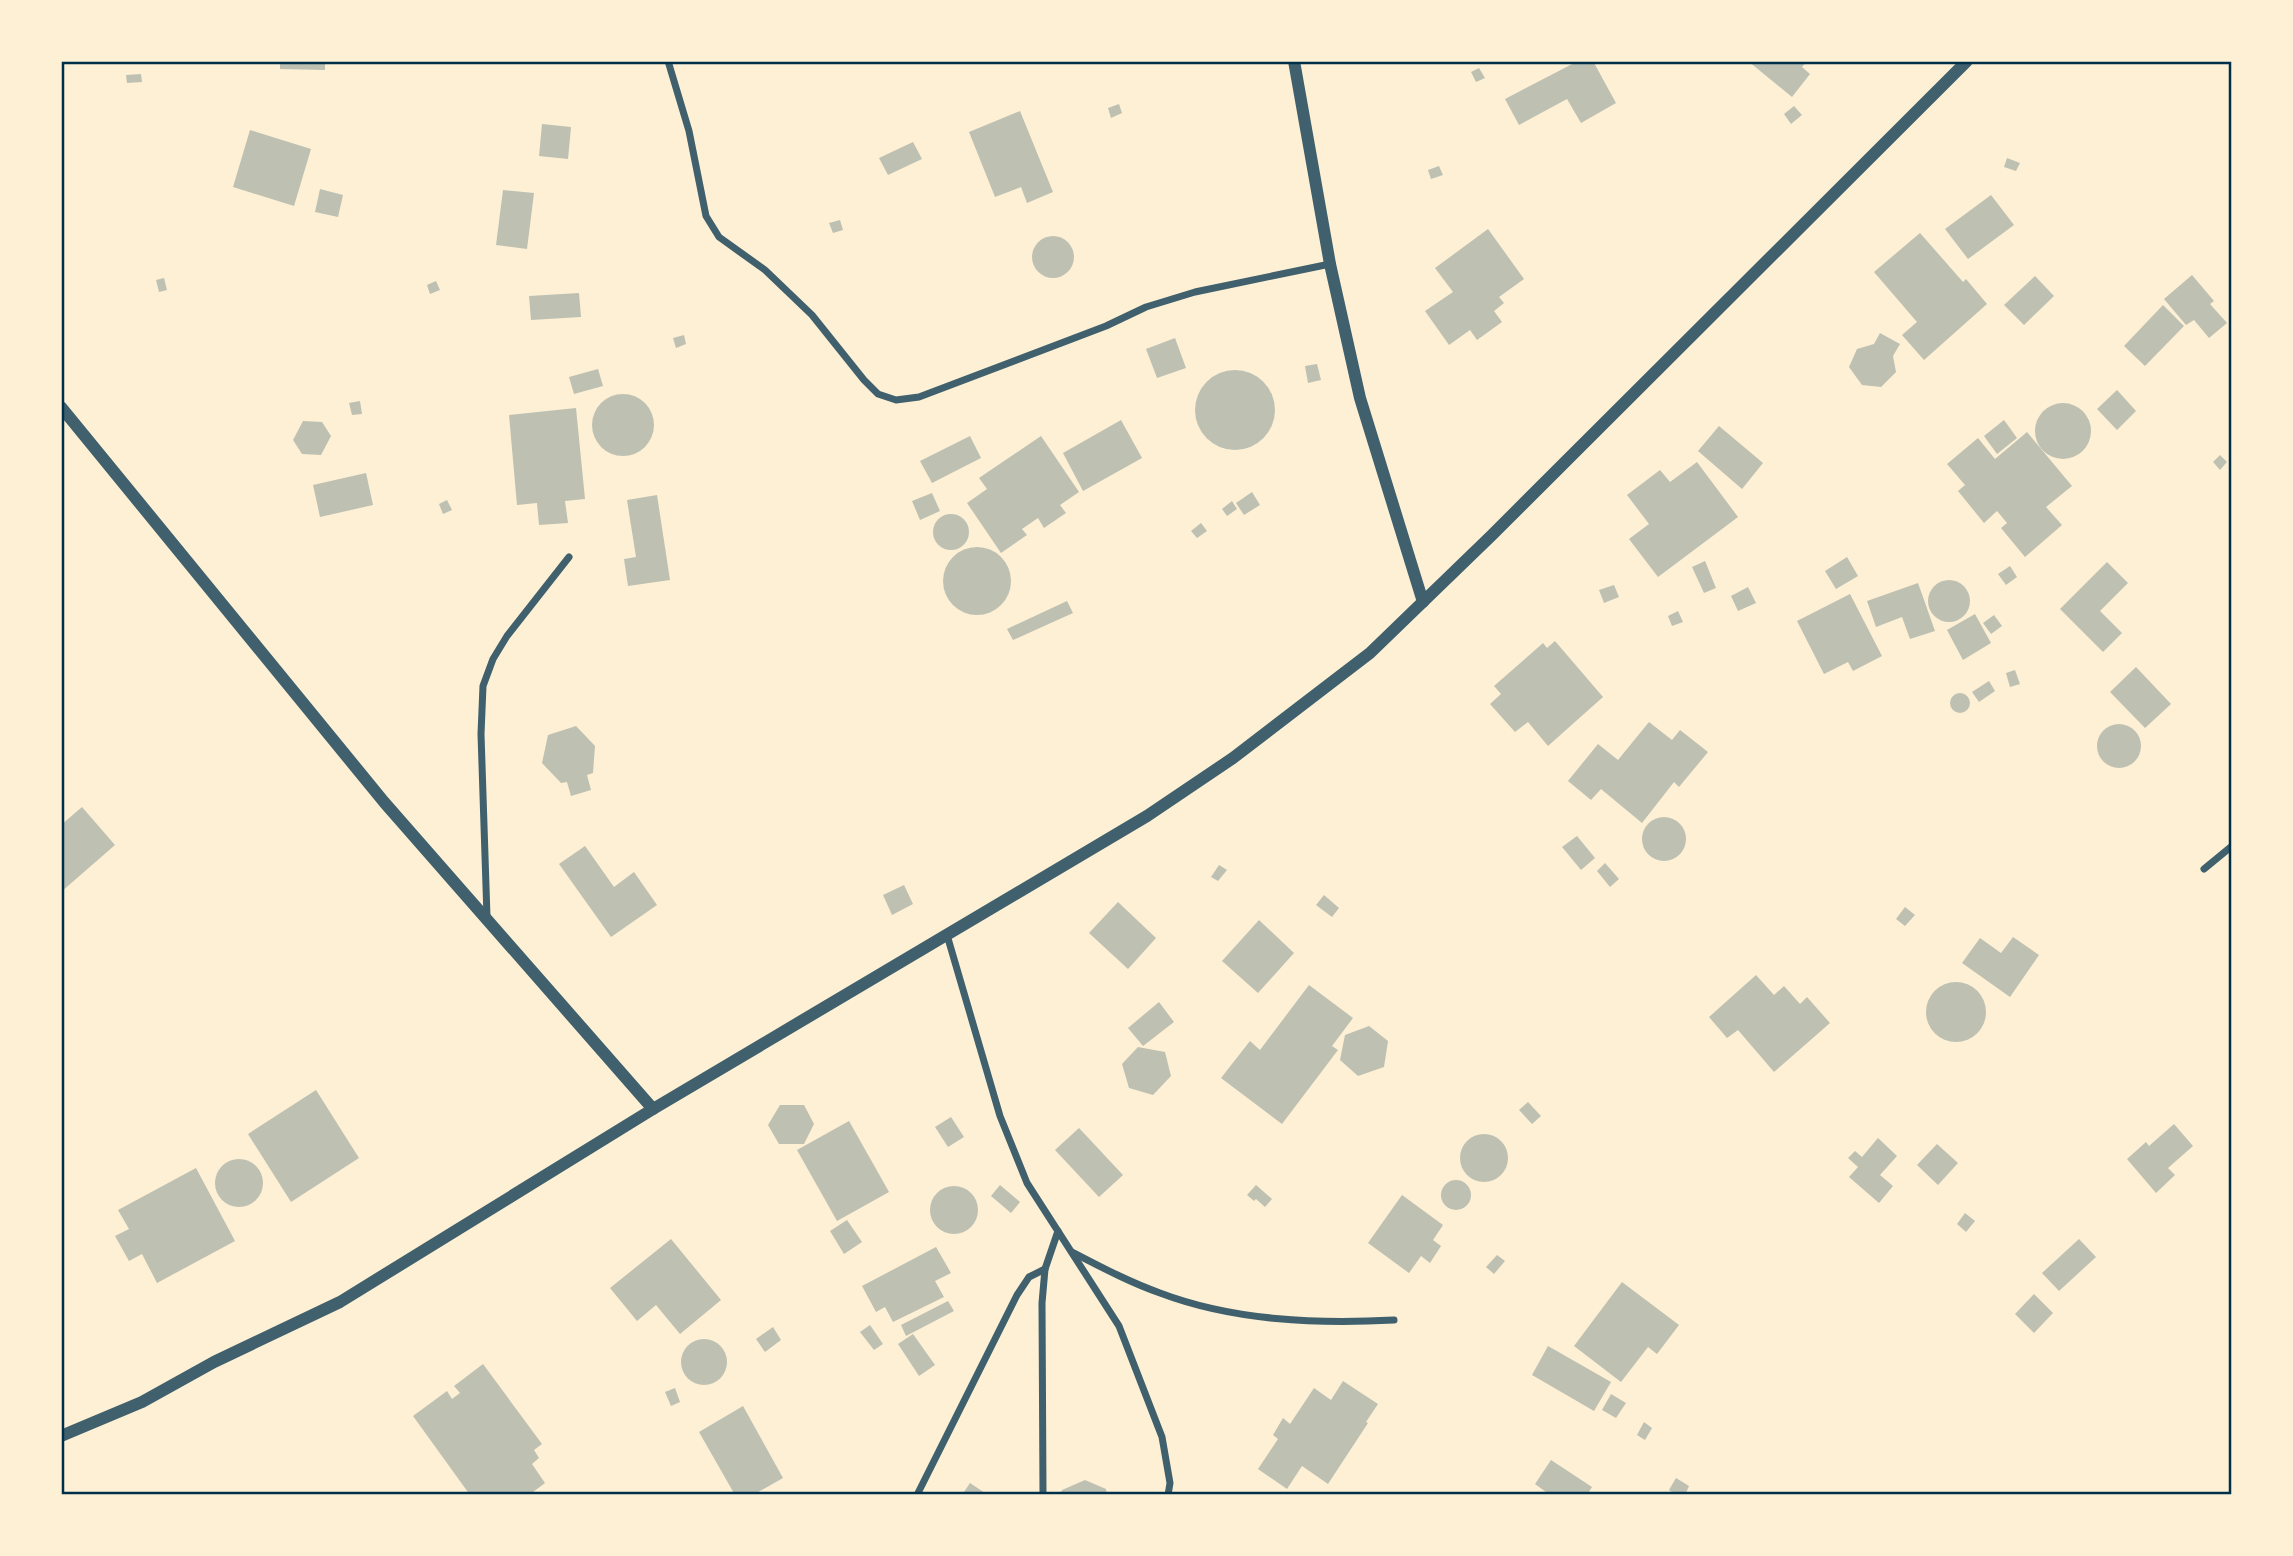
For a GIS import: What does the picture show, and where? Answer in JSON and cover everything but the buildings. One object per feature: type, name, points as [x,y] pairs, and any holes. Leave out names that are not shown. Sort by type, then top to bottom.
[{"type":"street","points":[[668,61],[689,131],[706,216],[719,237],[765,270],[812,315],[878,394],[896,400],[919,397],[1106,326],[1146,307],[1195,292],[1330,264]]},
{"type":"street","points":[[1294,61],[1330,264],[1360,398],[1423,602]]},
{"type":"street","points":[[61,1436],[142,1402],[214,1362],[340,1302],[653,1109],[1147,817],[1234,758],[1370,653],[1967,61]]},
{"type":"street","points":[[61,407],[384,802],[653,1109]]},
{"type":"street","points":[[487,921],[481,734],[483,686],[493,659],[507,636],[569,557]]},
{"type":"street","points":[[2204,869],[2232,846]]},
{"type":"street","points":[[947,935],[1000,1116],[1027,1182],[1119,1326],[1162,1437],[1170,1483],[1168,1495]]},
{"type":"street","points":[[1043,1495],[1042,1303],[1045,1269],[1058,1231]]},
{"type":"street","points":[[1071,1251],[1130,1282],[1163,1295],[1214,1308],[1291,1320],[1342,1323],[1394,1320]]},
{"type":"street","points":[[918,1495],[1017,1295],[1029,1277],[1045,1269]]}]
